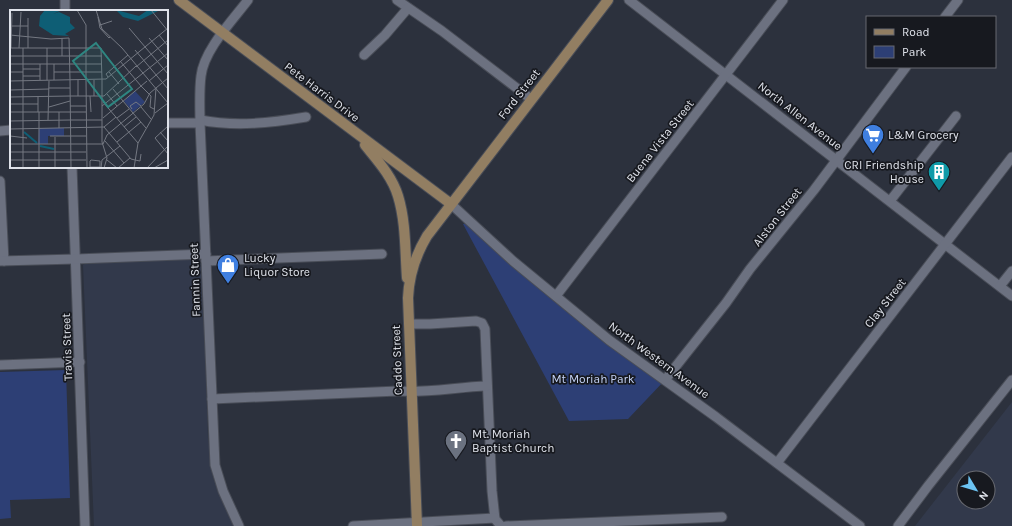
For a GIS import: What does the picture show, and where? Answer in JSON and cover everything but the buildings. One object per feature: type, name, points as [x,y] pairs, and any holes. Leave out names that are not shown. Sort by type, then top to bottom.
[{"type":"main road","name":"Pete Harris Drive","points":[[179,0],[222,34],[451,204]]},
{"type":"main road","name":"Ford Street","points":[[451,204],[608,0]]},
{"type":"main road","points":[[356,134],[384,169],[398,195],[403,221],[408,298]]},
{"type":"main road","name":"Caddo Street","points":[[417,525],[408,298],[412,269],[417,253],[427,236],[451,204]]},
{"type":"street","name":"Fannin Street","points":[[239,526],[223,491],[215,465],[200,121],[200,77],[202,67],[208,55],[248,0]]},
{"type":"street","points":[[397,0],[531,99]]},
{"type":"street","name":"North Allen Avenue","points":[[629,0],[1012,296]]},
{"type":"street","name":"Buena Vista Street","points":[[556,296],[783,0]]},
{"type":"street","points":[[946,16],[958,0]]},
{"type":"street","points":[[364,55],[385,35],[408,8]]},
{"type":"street","name":"Alston Street","points":[[665,380],[836,160],[905,68]]},
{"type":"street","points":[[890,201],[956,116]]},
{"type":"street","points":[[168,123],[200,121],[256,124],[306,117]]},
{"type":"street","points":[[0,131],[10,130]]},
{"type":"street","name":"Clay Street","points":[[777,463],[1012,157]]},
{"type":"street","name":"Travis Street","points":[[72,168],[85,526]]},
{"type":"street","points":[[0,181],[2,261],[382,254]]},
{"type":"street","name":"North Western Avenue","points":[[451,204],[513,261],[614,343],[860,526]]},
{"type":"street","points":[[1000,286],[1012,271]]},
{"type":"street","points":[[409,324],[476,321],[482,323],[485,329],[490,462],[495,518],[501,526]]},
{"type":"street","points":[[0,365],[80,362]]},
{"type":"street","points":[[898,526],[1012,380]]},
{"type":"street","points":[[212,399],[411,392],[487,386]]},
{"type":"street","points":[[506,526],[722,516]]},
{"type":"street","points":[[353,526],[417,525],[495,518]]},
{"type":"shaded area","points":[[192,259],[198,261],[202,266],[208,438],[213,477],[234,526],[94,526],[83,265],[87,263]]},
{"type":"shaded area","points":[[1012,402],[1012,526],[915,526],[956,474],[956,510],[996,510],[996,470],[959,470]]},
{"type":"green space","name":"Mt Moriah Park","points":[[471,222],[513,261],[665,380],[628,419],[569,421],[463,224]]},
{"type":"green space","points":[[66,370],[70,498],[10,500],[11,518],[0,519],[0,372]]},
{"type":"place","name":"L&M Grocery","points":[[873,154]]},
{"type":"place","name":"CRI Friendship House","points":[[939,192]]},
{"type":"place","name":"Lucky Liquor Store","points":[[228,284]]},
{"type":"place","name":"Mt. Moriah Baptist Church","points":[[456,460]]}]
